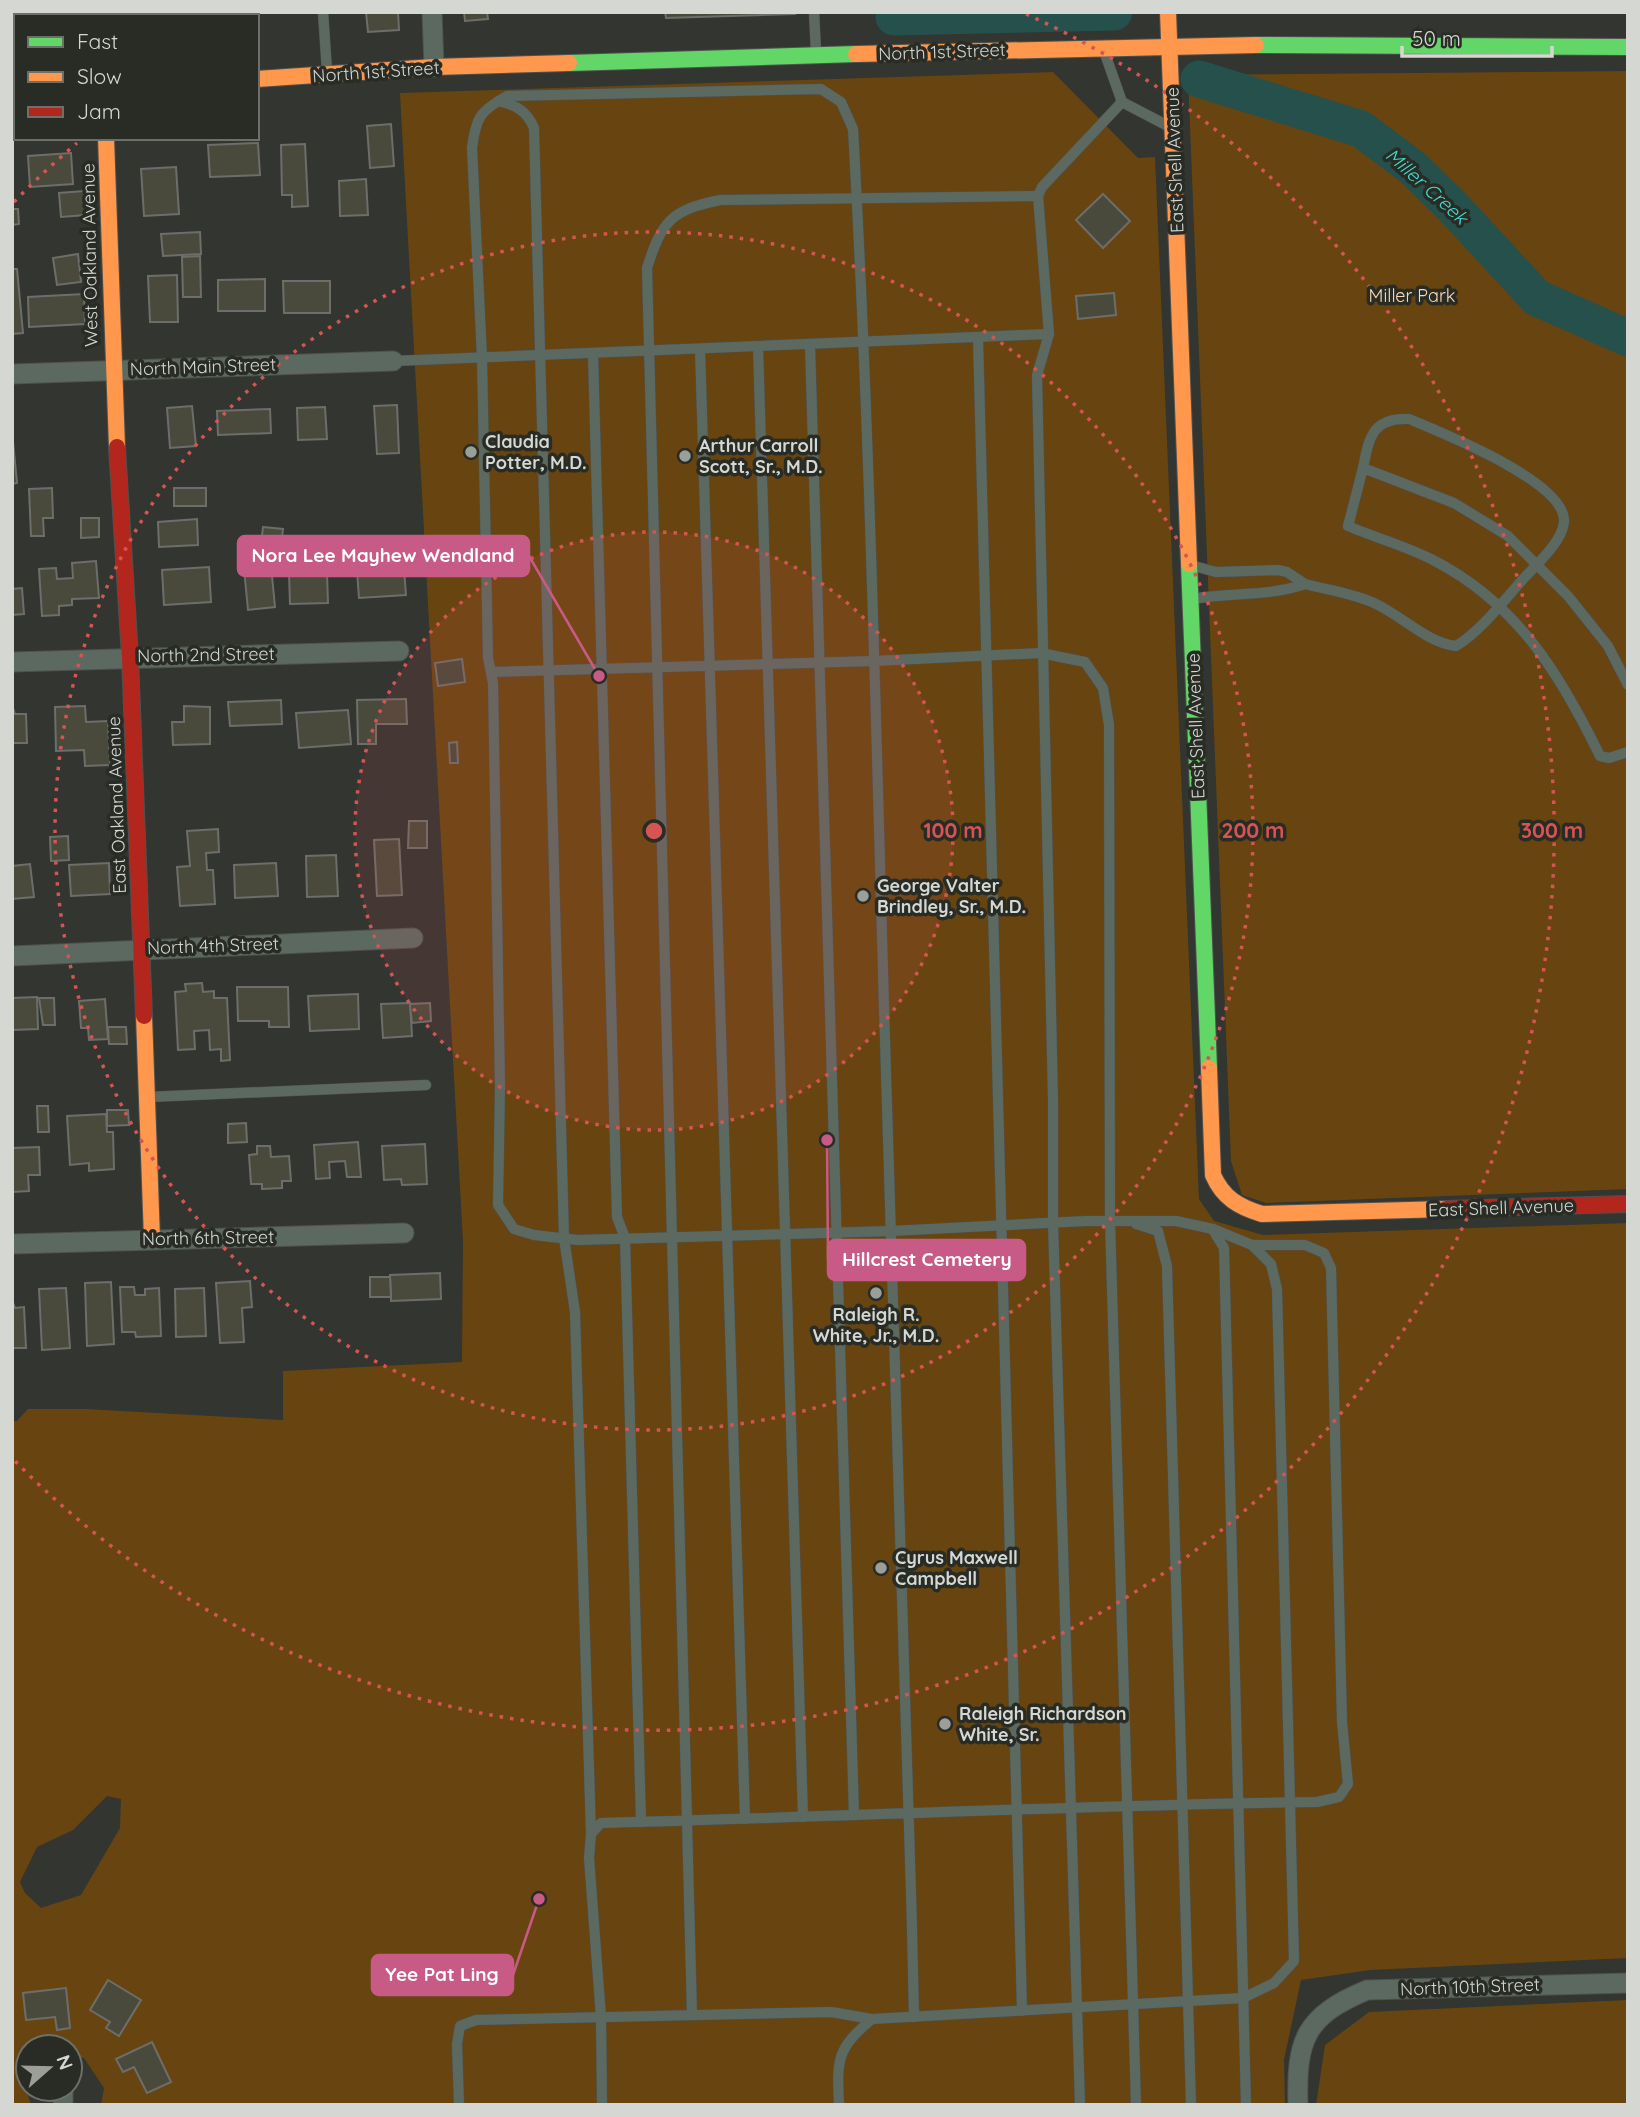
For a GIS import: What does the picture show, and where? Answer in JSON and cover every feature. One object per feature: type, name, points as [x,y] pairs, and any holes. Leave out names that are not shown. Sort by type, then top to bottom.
[{"type":"street","points":[[432,12],[434,67]]},
{"type":"street","name":"East Shell Avenue","points":[[1168,12],[1192,599],[1210,1169],[1218,1190],[1239,1208],[1262,1214],[1628,1204]]},
{"type":"street","name":"North 1st Street","points":[[259,79],[434,67],[1171,45],[1628,47]]},
{"type":"street","name":"West Oakland Avenue","points":[[106,140],[112,370]]},
{"type":"street","name":"North Main Street","points":[[12,374],[393,361]]},
{"type":"street","name":"East Oakland Avenue","points":[[112,370],[130,657],[152,1239]]},
{"type":"street","name":"North 2nd Street","points":[[12,662],[399,651]]},
{"type":"street","name":"North 4th Street","points":[[12,956],[413,938]]},
{"type":"street","name":"North 6th Street","points":[[12,1244],[404,1233]]},
{"type":"street","name":"North 10th Street","points":[[1298,2105],[1297,2072],[1303,2042],[1320,2018],[1336,2003],[1367,1990],[1628,1983]]},
{"type":"lane","points":[[168,14],[209,12]]},
{"type":"lane","points":[[323,12],[328,75]]},
{"type":"lane","points":[[814,12],[816,56]]},
{"type":"lane","points":[[1102,47],[1122,102],[1174,129]]},
{"type":"lane","points":[[591,1833],[601,1823],[854,1815],[910,1814],[1183,1806],[1290,1802],[1317,1802],[1339,1797],[1348,1784],[1342,1722],[1331,1268],[1324,1254],[1305,1245],[1252,1245],[1213,1229],[1176,1221],[1052,1223],[1002,1226],[891,1231],[836,1233],[564,1238],[514,1229],[498,1205],[499,1058],[491,672],[472,148],[475,125],[485,108],[507,96],[821,89],[841,102],[853,129],[864,343],[891,1231],[910,1814],[914,2017]]},
{"type":"lane","points":[[498,101],[513,104],[528,115],[534,128],[538,355],[564,1238],[575,1312],[591,1833],[589,1858],[601,2017],[602,2105]]},
{"type":"lane","points":[[1080,2105],[1052,1223],[1053,1101],[1041,653],[1037,375],[1049,334],[1038,196],[1042,187],[1122,102]]},
{"type":"lane","points":[[692,2015],[647,268],[658,231],[687,206],[720,200],[1038,196]]},
{"type":"lane","points":[[393,361],[1049,334]]},
{"type":"lane","points":[[978,338],[984,656],[1022,2011]]},
{"type":"lane","points":[[810,345],[854,1815]]},
{"type":"lane","points":[[758,347],[803,1817]]},
{"type":"lane","points":[[700,349],[745,1819]]},
{"type":"lane","points":[[593,354],[617,1217],[625,1238],[641,1822]]},
{"type":"lane","points":[[1190,565],[1216,572],[1287,572],[1305,584],[1346,592],[1374,603],[1449,645],[1457,646],[1465,641],[1500,604],[1536,565],[1559,535],[1564,524],[1563,512],[1557,500],[1545,490],[1499,460],[1420,424],[1394,418],[1382,423],[1372,433],[1348,526],[1433,560],[1500,604],[1536,644],[1576,706],[1600,756],[1609,758],[1628,752]]},
{"type":"lane","points":[[1363,468],[1454,503],[1508,536],[1568,596],[1608,646],[1628,685]]},
{"type":"lane","points":[[1192,599],[1219,594],[1261,594],[1305,584]]},
{"type":"lane","points":[[491,672],[874,662],[1041,653],[1085,662],[1103,688],[1109,725],[1110,1221],[1136,2105]]},
{"type":"lane","points":[[147,1097],[426,1085]]},
{"type":"lane","points":[[1129,1221],[1158,1231],[1167,1266],[1191,2105]]},
{"type":"lane","points":[[1213,1229],[1224,1248],[1246,2105]]},
{"type":"lane","points":[[459,2105],[457,2044],[460,2026],[476,2020],[831,2012],[872,2020],[1242,1998],[1274,1983],[1294,1961],[1277,1289],[1271,1264],[1252,1245]]},
{"type":"lane","points":[[839,2105],[838,2068],[847,2040],[872,2020]]},
{"type":"green space","name":"Miller Park","points":[[1628,71],[1628,1189],[1266,1203],[1242,1195],[1231,1161],[1188,75]]},
{"type":"green space","points":[[1053,72],[1138,158],[1155,157],[1199,1199],[1214,1221],[1263,1235],[1628,1223],[1628,1958],[1370,1970],[1301,1980],[1284,2060],[1285,2105],[101,2105],[104,2088],[84,2058],[84,2033],[14,2033],[14,2103],[31,2105],[12,2105],[12,1421],[17,1421],[28,1409],[85,1409],[283,1420],[283,1371],[462,1362],[463,1242],[400,93]],"holes":[[[107,1796],[121,1799],[120,1828],[81,1895],[41,1908],[25,1893],[20,1882],[37,1847],[73,1830]]]},
{"type":"green space","points":[[1628,2000],[1628,2105],[1316,2105],[1325,2045],[1369,2012]]},
{"type":"building","points":[[12,12],[110,12],[14,14],[12,33]]},
{"type":"building","points":[[366,12],[398,12],[399,30],[368,32]]},
{"type":"building","points":[[464,12],[487,12],[488,19],[465,21]]},
{"type":"building","points":[[665,12],[795,12],[795,14],[666,18]]},
{"type":"building","points":[[391,124],[394,166],[370,168],[367,126]]},
{"type":"building","points":[[258,143],[260,175],[210,177],[208,145]]},
{"type":"building","points":[[305,144],[308,206],[292,207],[292,195],[282,195],[281,145]]},
{"type":"building","points":[[71,153],[73,184],[30,187],[28,156]]},
{"type":"building","points":[[176,167],[179,214],[144,216],[141,169]]},
{"type":"building","points":[[366,179],[368,215],[340,216],[339,181]]},
{"type":"building","points":[[84,191],[86,215],[61,217],[59,193]]},
{"type":"building","points":[[1103,194],[1130,221],[1103,248],[1076,220]]},
{"type":"building","points":[[12,209],[18,209],[19,224],[12,225]]},
{"type":"building","points":[[200,232],[201,254],[163,256],[161,234]]},
{"type":"building","points":[[78,254],[81,282],[57,285],[53,258]]},
{"type":"building","points":[[200,256],[201,297],[183,297],[182,257]]},
{"type":"building","points":[[12,269],[17,269],[23,333],[12,334]]},
{"type":"building","points":[[177,275],[178,322],[150,322],[148,276]]},
{"type":"building","points":[[265,279],[265,311],[218,311],[218,280]]},
{"type":"building","points":[[283,281],[330,281],[330,313],[284,313]]},
{"type":"building","points":[[1114,293],[1116,315],[1078,319],[1076,296]]},
{"type":"building","points":[[84,294],[85,324],[29,327],[28,297]]},
{"type":"building","points":[[397,405],[399,453],[377,454],[374,406]]},
{"type":"building","points":[[192,406],[196,446],[170,448],[167,408]]},
{"type":"building","points":[[325,407],[327,439],[298,440],[297,408]]},
{"type":"building","points":[[270,409],[271,433],[218,435],[217,411]]},
{"type":"building","points":[[12,431],[17,483],[12,484]]},
{"type":"building","points":[[52,488],[53,518],[43,518],[44,536],[31,536],[29,489]]},
{"type":"building","points":[[174,488],[206,488],[206,506],[174,506]]},
{"type":"building","points":[[81,518],[99,518],[99,537],[81,538]]},
{"type":"building","points":[[197,519],[198,545],[159,547],[158,522]]},
{"type":"building","points":[[263,527],[283,529],[281,546],[261,544]]},
{"type":"building","points":[[270,555],[275,607],[248,610],[243,558]]},
{"type":"building","points":[[96,561],[99,598],[72,599],[72,605],[59,606],[59,615],[42,616],[39,569],[56,568],[57,579],[73,578],[72,563]]},
{"type":"building","points":[[209,567],[211,602],[164,605],[162,570]]},
{"type":"building","points":[[404,568],[406,595],[359,598],[357,571]]},
{"type":"building","points":[[327,573],[328,603],[290,604],[289,574]]},
{"type":"building","points":[[22,588],[24,614],[12,615],[12,589]]},
{"type":"building","points":[[462,659],[465,682],[438,686],[435,663]]},
{"type":"building","points":[[406,699],[407,724],[376,724],[376,744],[358,744],[357,700]]},
{"type":"building","points":[[281,700],[282,724],[230,726],[228,702]]},
{"type":"building","points":[[12,705],[15,714],[26,714],[27,743],[12,743]]},
{"type":"building","points":[[85,706],[86,722],[108,721],[110,765],[85,766],[84,750],[56,751],[55,707]]},
{"type":"building","points":[[184,706],[210,707],[210,744],[173,745],[172,722],[184,722]]},
{"type":"building","points":[[348,710],[351,744],[299,748],[296,713]]},
{"type":"building","points":[[457,742],[458,763],[450,763],[449,743]]},
{"type":"building","points":[[409,821],[427,821],[427,848],[408,848]]},
{"type":"building","points":[[218,829],[219,852],[206,853],[207,870],[213,870],[215,904],[180,906],[177,867],[190,866],[187,831]]},
{"type":"building","points":[[68,836],[69,860],[51,861],[50,837]]},
{"type":"building","points":[[399,839],[402,895],[377,896],[374,840]]},
{"type":"building","points":[[336,855],[338,896],[307,897],[306,856]]},
{"type":"building","points":[[109,863],[110,894],[71,896],[69,865]]},
{"type":"building","points":[[276,863],[278,896],[235,898],[234,865]]},
{"type":"building","points":[[30,864],[34,897],[12,899],[12,866]]},
{"type":"building","points":[[202,983],[203,992],[214,991],[214,998],[227,998],[230,1060],[221,1061],[221,1049],[210,1050],[209,1030],[194,1031],[195,1049],[178,1050],[175,992],[186,991],[185,984]]},
{"type":"building","points":[[237,987],[288,987],[289,1027],[269,1027],[269,1021],[238,1021]]},
{"type":"building","points":[[358,994],[359,1029],[310,1031],[308,996]]},
{"type":"building","points":[[37,997],[38,1029],[12,1030],[12,998]]},
{"type":"building","points":[[39,998],[54,998],[55,1025],[43,1025]]},
{"type":"building","points":[[105,999],[108,1039],[89,1040],[88,1028],[81,1028],[79,1001]]},
{"type":"building","points":[[410,1003],[412,1036],[383,1038],[381,1004]]},
{"type":"building","points":[[430,1003],[431,1021],[412,1023],[410,1004]]},
{"type":"building","points":[[108,1027],[126,1027],[127,1044],[109,1044]]},
{"type":"building","points":[[37,1106],[48,1106],[49,1132],[38,1132]]},
{"type":"building","points":[[107,1110],[128,1110],[129,1125],[107,1126]]},
{"type":"building","points":[[106,1114],[107,1132],[113,1132],[114,1169],[89,1171],[89,1163],[70,1165],[67,1116]]},
{"type":"building","points":[[246,1123],[247,1142],[228,1143],[228,1124]]},
{"type":"building","points":[[358,1142],[361,1177],[347,1177],[345,1161],[329,1162],[330,1178],[316,1179],[314,1145]]},
{"type":"building","points":[[425,1144],[427,1184],[402,1185],[401,1179],[384,1180],[382,1146]]},
{"type":"building","points":[[257,1146],[270,1146],[271,1157],[289,1156],[291,1181],[282,1181],[282,1188],[262,1189],[262,1184],[251,1184],[249,1155],[257,1154]]},
{"type":"building","points":[[39,1147],[40,1175],[28,1175],[29,1191],[12,1192],[12,1148]]},
{"type":"building","points":[[440,1273],[441,1299],[391,1301],[390,1275]]},
{"type":"building","points":[[370,1277],[390,1277],[391,1297],[370,1297]]},
{"type":"building","points":[[250,1281],[252,1307],[242,1308],[244,1342],[220,1343],[216,1283]]},
{"type":"building","points":[[111,1282],[114,1344],[87,1346],[85,1283]]},
{"type":"building","points":[[120,1287],[134,1287],[135,1295],[145,1295],[145,1289],[159,1288],[161,1336],[136,1337],[135,1332],[122,1332]]},
{"type":"building","points":[[66,1288],[70,1348],[42,1350],[39,1289]]},
{"type":"building","points":[[204,1288],[206,1336],[176,1337],[175,1289]]},
{"type":"building","points":[[12,1300],[15,1308],[24,1307],[26,1348],[12,1348]]},
{"type":"building","points":[[108,1980],[141,2000],[119,2036],[106,2028],[110,2022],[90,2010]]},
{"type":"building","points":[[66,1988],[70,2028],[57,2030],[55,2017],[26,2020],[23,1993]]},
{"type":"building","points":[[152,2042],[171,2082],[147,2093],[134,2067],[123,2072],[116,2059]]},
{"type":"waterway","name":"Miller Creek","points":[[894,17],[1114,12]]},
{"type":"waterway","name":"Miller Creek","points":[[1199,79],[1361,129],[1413,168],[1537,298],[1628,338]]},
{"type":"traffic: fast","points":[[1256,45],[1628,47]]},
{"type":"traffic: fast","points":[[569,63],[856,54]]},
{"type":"traffic: fast","points":[[1189,564],[1209,1068]]},
{"type":"traffic: slow","points":[[1168,12],[1189,564]]},
{"type":"traffic: slow","points":[[856,54],[1256,45]]},
{"type":"traffic: slow","points":[[259,79],[434,67],[569,63]]},
{"type":"traffic: slow","points":[[106,140],[117,447]]},
{"type":"traffic: slow","points":[[144,1016],[152,1239]]},
{"type":"traffic: slow","points":[[1209,1068],[1213,1175],[1227,1196],[1239,1205],[1262,1214],[1446,1209]]},
{"type":"traffic: jam","points":[[117,447],[130,657],[144,1016]]},
{"type":"traffic: jam","points":[[1446,1209],[1628,1204]]},
{"type":"place","name":"Claudia Potter, M.D.","points":[[471,452]]},
{"type":"place","name":"Arthur Carroll Scott, Sr., M.D.","points":[[685,456]]},
{"type":"place","name":"Nora Lee Mayhew Wendland","points":[[599,676]]},
{"type":"place","name":"George Valter Brindley, Sr., M.D.","points":[[863,896]]},
{"type":"place","name":"Hillcrest Cemetery","points":[[827,1140]]},
{"type":"place","name":"Raleigh R. White, Jr., M.D.","points":[[876,1293]]},
{"type":"place","name":"Cyrus Maxwell Campbell","points":[[881,1568]]},
{"type":"place","name":"Raleigh Richardson White, Sr.","points":[[945,1724]]},
{"type":"place","name":"Yee Pat Ling","points":[[539,1899]]}]
